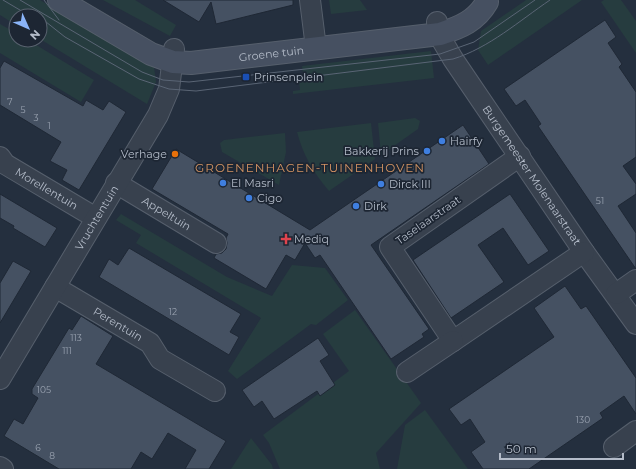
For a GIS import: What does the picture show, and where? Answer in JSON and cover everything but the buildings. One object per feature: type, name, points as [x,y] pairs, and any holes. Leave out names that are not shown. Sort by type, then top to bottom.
[{"type":"street","name":"Groene tuin","points":[[59,0],[151,54],[173,56],[205,62],[315,41],[439,28],[457,28],[480,14],[489,1]]},
{"type":"street","name":"Groene tuin","points":[[83,0],[158,44],[173,56]]},
{"type":"street","points":[[310,0],[315,41]]},
{"type":"street","name":"Burgemeester Molenaarstraat","points":[[439,28],[448,52],[584,252],[616,294],[636,324]]},
{"type":"street","name":"Vruchtentuin","points":[[0,379],[160,110],[169,89],[173,56]]},
{"type":"street","name":"Taselaarstraat","points":[[453,341],[390,247],[520,156]]},
{"type":"street","name":"Morellentuin","points":[[0,157],[5,164],[96,218]]},
{"type":"street","name":"Appeltuin","points":[[116,183],[216,243]]},
{"type":"street","points":[[407,372],[584,252]]},
{"type":"street","points":[[616,294],[636,280]]},
{"type":"street","name":"Perentuin","points":[[55,287],[150,343],[160,359],[215,391]]},
{"type":"street","points":[[614,446],[636,431]]},
{"type":"green space","points":[[0,0],[40,0],[154,67],[156,82],[147,104],[48,44],[48,8],[8,8],[8,20],[0,15]]},
{"type":"green space","points":[[103,0],[135,0],[176,25],[170,36]]},
{"type":"green space","points":[[329,0],[360,0],[367,10],[331,14]]},
{"type":"green space","points":[[526,0],[582,0],[488,65],[478,50],[481,31]]},
{"type":"green space","points":[[604,0],[621,0],[636,21],[636,53],[601,2]]},
{"type":"green space","points":[[0,24],[8,28],[8,48],[41,48],[94,80],[81,102],[0,53]]},
{"type":"green space","points":[[431,51],[434,78],[293,94],[293,91],[300,90],[299,81],[304,80],[302,66]]},
{"type":"green space","points":[[415,118],[420,121],[418,129],[381,155],[378,123]]},
{"type":"green space","points":[[371,123],[375,159],[329,191],[309,163],[297,132]]},
{"type":"green space","points":[[285,133],[286,152],[279,185],[222,152],[220,143],[224,140]]},
{"type":"green space","points":[[121,214],[227,277],[272,296],[292,265],[325,268],[348,300],[316,325],[311,324],[237,379],[228,371],[261,318],[136,243],[141,235],[116,220]]},
{"type":"green space","points":[[355,310],[421,403],[376,453],[380,469],[280,469],[269,443],[263,435],[349,371],[323,334]]},
{"type":"green space","points":[[425,410],[468,469],[397,469],[405,425]]},
{"type":"green space","points":[[251,438],[272,465],[273,469],[231,469]]},
{"type":"tram line","points":[[3,0],[16,8]]},
{"type":"tram line","points":[[20,0],[142,72],[163,80],[189,82],[440,54],[474,42],[535,0]]},
{"type":"tram line","points":[[44,0],[59,20]]},
{"type":"tram line","points":[[48,24],[65,37],[139,79],[169,89],[196,91],[453,59],[491,41],[550,0]]},
{"type":"place","name":"Prinsenplein","points":[[246,77]]},
{"type":"place","name":"Hairfy","points":[[442,141]]},
{"type":"place","name":"Bakkerij Prins","points":[[427,151]]},
{"type":"place","name":"Verhage","points":[[175,154]]},
{"type":"place","name":"El Masri","points":[[223,183]]},
{"type":"place","name":"Dirck III","points":[[381,184]]},
{"type":"place","name":"Cigo","points":[[249,198]]},
{"type":"place","name":"Dirk","points":[[356,206]]},
{"type":"place","name":"Mediq","points":[[286,239]]},
{"type":"district","name":"GROENENHAGEN-TUINENHOVEN","points":[[310,168]]}]
